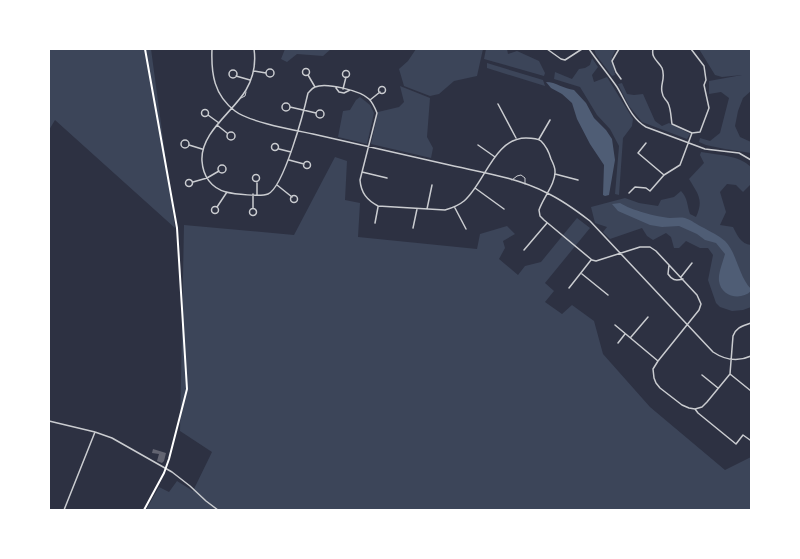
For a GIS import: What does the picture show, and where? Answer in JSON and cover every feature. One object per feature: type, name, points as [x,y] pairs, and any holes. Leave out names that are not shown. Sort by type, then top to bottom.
[{"type":"main road","points":[[144,510],[166,468],[179,424],[187,389],[177,228],[145,49]]},
{"type":"street","points":[[212,49],[211,64],[213,79],[222,97],[237,113],[250,119],[297,131],[512,180],[547,193],[590,221],[713,352],[724,358],[730,359],[743,359],[751,356]]},
{"type":"street","points":[[254,49],[251,80],[241,98],[218,124],[202,149],[202,162],[207,178],[214,187],[226,192],[257,195],[267,194],[273,191],[289,160],[308,93],[315,87],[326,86],[350,90],[360,93],[370,100],[377,113],[360,180],[364,195],[370,202],[378,206],[445,210],[455,208],[465,201],[495,157],[503,148],[516,139],[539,139],[545,145],[555,170],[555,174],[539,210],[540,216],[547,223],[592,260],[596,261],[645,246],[656,251],[697,295],[701,304],[699,310],[688,326],[658,361],[654,369],[654,378],[656,383],[682,405],[695,409],[702,407],[707,402],[730,374],[730,359],[735,331],[751,323]]},
{"type":"street","points":[[547,49],[561,60],[565,60],[582,49]]},
{"type":"street","points":[[589,49],[617,88],[630,111],[640,123],[646,127],[709,150],[739,153],[751,160]]},
{"type":"street","points":[[619,49],[612,61],[620,79]]},
{"type":"street","points":[[654,49],[653,56],[662,69],[664,82],[661,87],[662,93],[663,98],[668,102],[672,124],[692,133],[700,132],[709,108],[704,85],[706,80],[704,66],[691,49]]},
{"type":"street","points":[[253,71],[266,73],[269,77],[272,77],[274,74],[271,69],[268,69],[266,73]]},
{"type":"street","points":[[308,75],[315,87]]},
{"type":"street","points":[[236,76],[251,80]]},
{"type":"street","points":[[343,89],[346,77]]},
{"type":"street","points":[[336,88],[339,92],[344,93],[350,90]]},
{"type":"street","points":[[370,100],[380,92]]},
{"type":"street","points":[[290,107],[289,110],[285,111],[282,107],[286,103],[289,104],[290,107],[316,113],[317,117],[320,118],[324,114],[321,110],[317,111],[316,113]]},
{"type":"street","points":[[498,104],[516,139]]},
{"type":"street","points":[[208,115],[228,133]]},
{"type":"street","points":[[539,139],[550,120]]},
{"type":"street","points":[[629,193],[635,187],[646,188],[650,191],[664,175],[680,166],[692,133]]},
{"type":"street","points":[[646,143],[638,153],[664,175]]},
{"type":"street","points":[[189,145],[202,149]]},
{"type":"street","points":[[478,145],[495,157]]},
{"type":"street","points":[[279,148],[291,152]]},
{"type":"street","points":[[289,160],[304,164]]},
{"type":"street","points":[[193,182],[207,178],[219,171]]},
{"type":"street","points":[[362,172],[386,178]]},
{"type":"street","points":[[555,174],[578,180]]},
{"type":"street","points":[[257,182],[257,195]]},
{"type":"street","points":[[277,185],[292,197]]},
{"type":"street","points":[[427,209],[432,185]]},
{"type":"street","points":[[475,188],[504,209]]},
{"type":"street","points":[[217,207],[226,192]]},
{"type":"street","points":[[253,194],[253,208]]},
{"type":"street","points":[[375,223],[378,206]]},
{"type":"street","points":[[455,208],[466,229]]},
{"type":"street","points":[[413,228],[416,209]]},
{"type":"street","points":[[524,250],[547,223]]},
{"type":"street","points":[[569,288],[592,260]]},
{"type":"street","points":[[669,265],[668,274],[672,279],[677,281],[682,278],[692,263]]},
{"type":"street","points":[[581,273],[608,294]]},
{"type":"street","points":[[631,338],[648,317]]},
{"type":"street","points":[[615,325],[658,361]]},
{"type":"street","points":[[618,344],[626,334]]},
{"type":"street","points":[[730,374],[750,389]]},
{"type":"street","points":[[702,375],[718,388]]},
{"type":"street","points":[[695,409],[736,444],[743,435],[750,440]]},
{"type":"street","points":[[49,422],[95,432],[112,438],[166,468],[218,510]]},
{"type":"street","points":[[64,510],[95,432]]},
{"type":"lane","points":[[512,180],[521,175],[525,178],[525,184]]},
{"type":"shaded area","points":[[49,49],[151,49],[175,228],[55,120],[49,130]]},
{"type":"shaded area","points":[[285,49],[331,49],[323,56],[297,54],[287,62],[281,59]]},
{"type":"shaded area","points":[[416,49],[483,49],[477,76],[454,81],[439,94],[430,96],[404,86],[399,69],[408,61]]},
{"type":"shaded area","points":[[486,49],[507,49],[508,54],[517,51],[539,61],[545,73],[544,76],[484,59]]},
{"type":"shaded area","points":[[594,49],[616,49],[612,57],[615,75],[612,76],[596,55]]},
{"type":"shaded area","points":[[699,49],[751,49],[751,91],[743,98],[738,111],[735,126],[740,137],[751,142],[751,153],[706,145],[699,142],[700,138],[710,141],[720,133],[729,98],[721,92],[709,94],[709,81],[742,75],[722,77],[715,75]]},
{"type":"shaded area","points":[[592,58],[598,67],[592,75],[594,82],[607,77],[633,119],[632,126],[623,138],[619,195],[615,194],[619,146],[610,129],[597,115],[580,87],[554,79],[555,72],[572,79],[579,69],[590,65]]},
{"type":"shaded area","points":[[487,63],[543,80],[545,86],[487,68]]},
{"type":"shaded area","points":[[546,82],[574,90],[586,103],[594,118],[606,130],[612,139],[615,160],[609,195],[603,195],[604,165],[590,144],[577,119],[572,103],[562,94],[551,88]]},
{"type":"shaded area","points":[[622,83],[627,94],[643,94],[655,121],[662,126],[669,123],[690,134],[687,139],[642,122],[629,106],[618,84]]},
{"type":"shaded area","points":[[400,86],[430,98],[427,137],[433,148],[431,158],[371,144],[378,112],[399,107],[404,102]]},
{"type":"shaded area","points":[[360,97],[370,105],[374,113],[367,144],[338,137],[343,111],[350,110],[356,100]]},
{"type":"shaded area","points":[[701,152],[741,160],[751,167],[751,184],[743,192],[736,185],[727,184],[720,192],[726,212],[720,225],[733,227],[742,241],[751,245],[751,307],[743,310],[732,311],[720,307],[716,303],[708,280],[713,255],[708,248],[700,248],[686,241],[679,248],[674,248],[671,237],[666,233],[653,240],[647,236],[642,228],[610,239],[603,232],[607,227],[595,223],[591,207],[625,198],[639,203],[658,206],[661,200],[674,197],[681,191],[686,199],[690,214],[696,217],[700,206],[700,201],[689,179],[704,163],[700,155]]},
{"type":"shaded area","points":[[335,157],[347,161],[345,200],[360,203],[358,237],[477,249],[480,234],[507,226],[515,234],[503,241],[505,248],[499,259],[518,275],[525,266],[541,262],[577,218],[590,228],[545,283],[554,291],[545,302],[562,314],[572,305],[594,321],[603,354],[650,407],[725,470],[751,457],[751,510],[146,510],[159,487],[169,492],[177,481],[193,491],[212,452],[180,431],[184,225],[294,235]]},
{"type":"shaded area","points":[[620,203],[637,211],[651,215],[670,218],[685,218],[720,237],[729,246],[751,291],[742,296],[732,296],[723,291],[719,278],[725,254],[716,243],[705,240],[697,234],[679,226],[662,227],[650,225],[618,211],[612,204]]},
{"type":"building","points":[[153,449],[166,453],[162,463],[157,461],[159,454],[152,453]]}]
